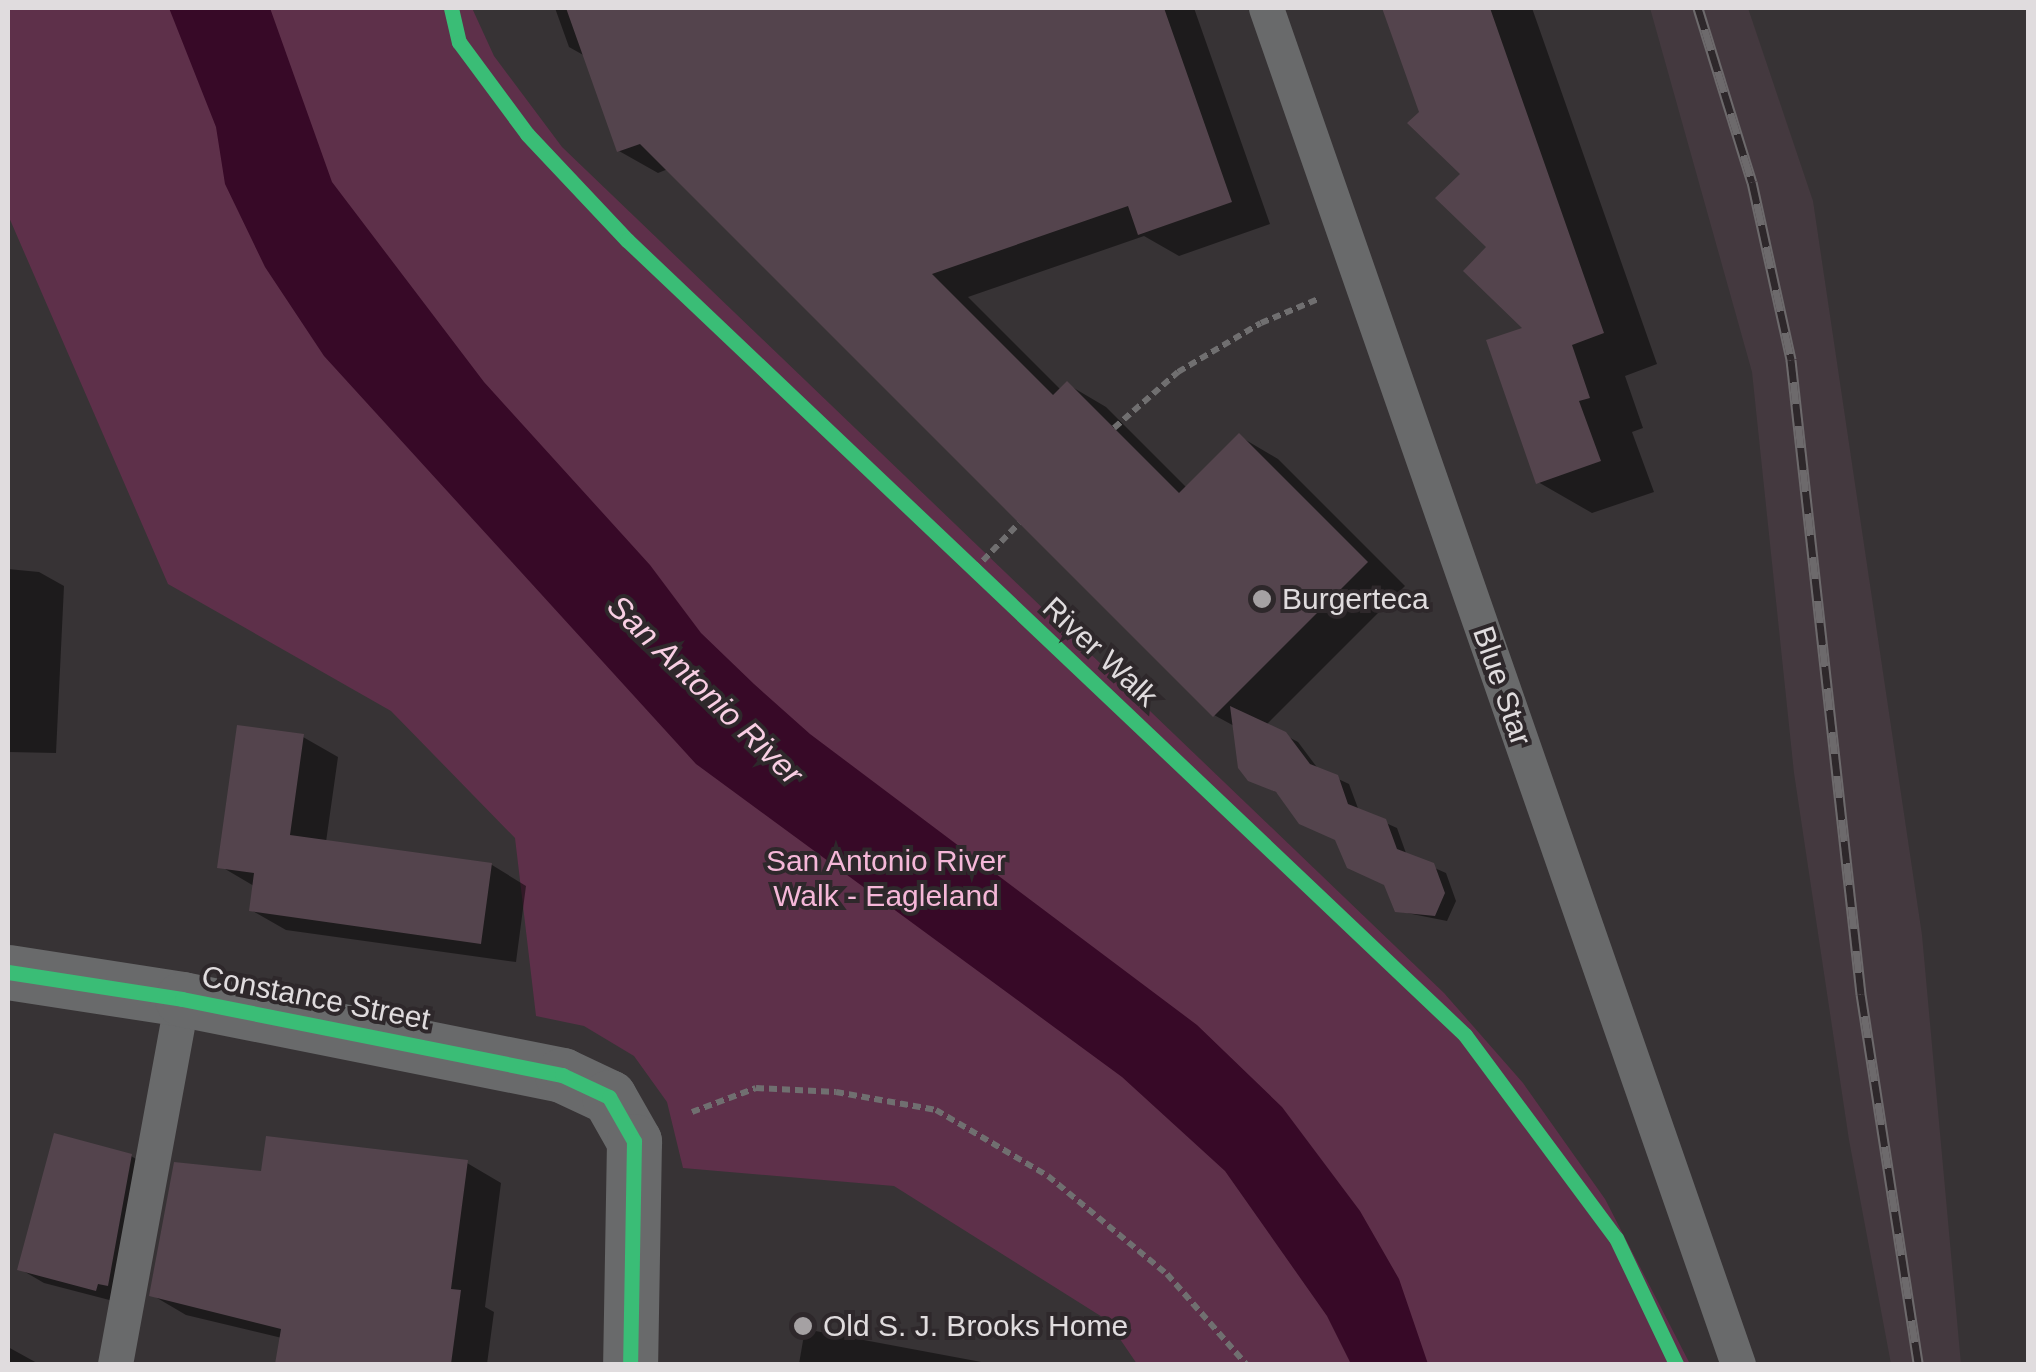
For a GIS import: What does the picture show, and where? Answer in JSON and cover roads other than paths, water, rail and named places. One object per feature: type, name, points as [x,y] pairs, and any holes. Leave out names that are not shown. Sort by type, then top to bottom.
[{"type":"street","name":"Constance Street","points":[[8,972],[182,999],[562,1075],[609,1097],[634,1141],[630,1364]]},
{"type":"lane","name":"Blue Star","points":[[1266,8],[1738,1364]]},
{"type":"lane","points":[[115,1364],[182,999]]},
{"type":"water","name":"San Antonio River","points":[[169,8],[270,8],[332,182],[484,382],[650,565],[701,633],[754,684],[810,734],[1197,1025],[1282,1107],[1360,1211],[1399,1279],[1428,1364],[1351,1364],[1327,1316],[1225,1171],[1122,1077],[696,764],[324,356],[265,267],[225,184],[216,127]]},
{"type":"railway","points":[[1698,8],[1752,182],[1791,360],[1861,994],[1918,1364]]},
{"type":"place","name":"Burgerteca","points":[[1262,599]]},
{"type":"place","name":"Old S. J. Brooks Home","points":[[803,1326]]},
{"type":"park label","name":"San Antonio River Walk - Eagleland","points":[[886,878]]}]
